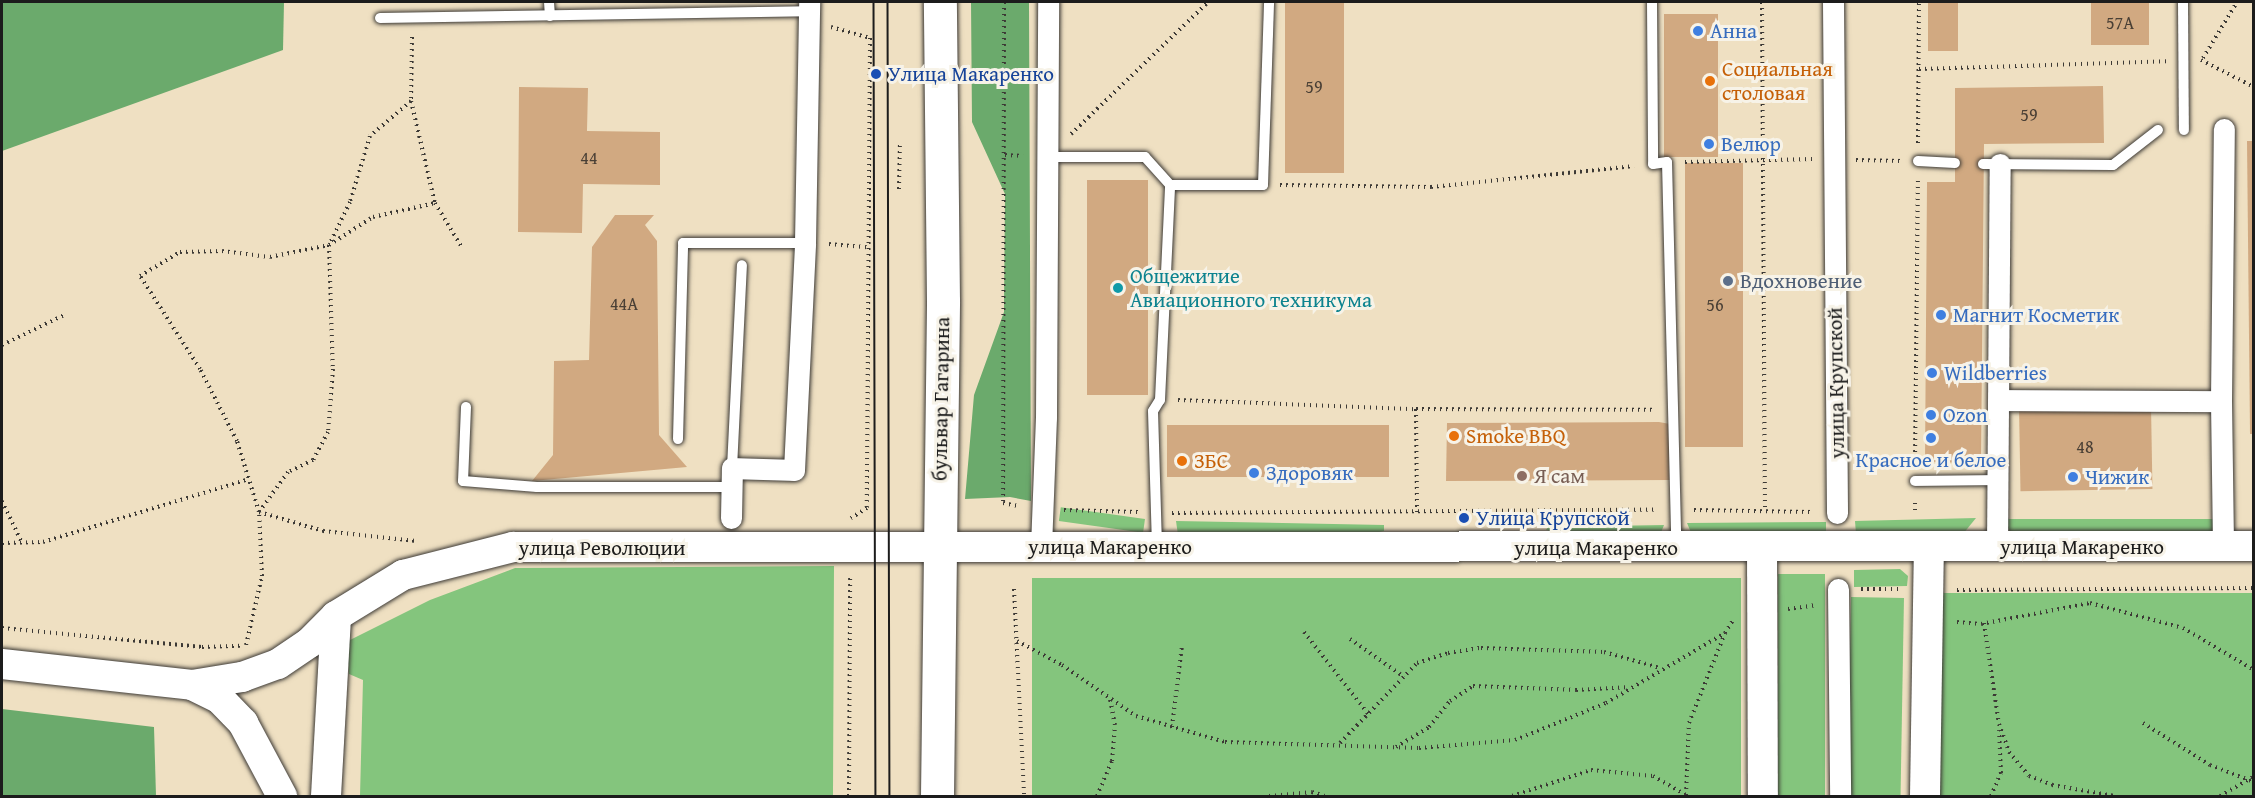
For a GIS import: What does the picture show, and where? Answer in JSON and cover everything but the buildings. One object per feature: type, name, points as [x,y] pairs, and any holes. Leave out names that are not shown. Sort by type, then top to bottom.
[{"type":"main road","name":"бульвар Гагарина","points":[[937,796],[943,301],[940,2]]},
{"type":"main road","name":"улица Макаренко","points":[[939,549],[1157,546],[1762,549],[2253,546]]},
{"type":"main road","name":"улица Революции","points":[[2,664],[192,685],[242,677],[278,664],[309,643],[336,616],[403,575],[513,547],[939,549]]},
{"type":"main road","points":[[1925,796],[1929,547]]},
{"type":"main road","points":[[1762,549],[1763,796]]},
{"type":"main road","points":[[326,796],[336,616]]},
{"type":"main road","name":"улица Революции","points":[[192,685],[219,698],[243,723],[282,796]]},
{"type":"street","points":[[1041,547],[1048,157],[1048,2]]},
{"type":"street","name":"улица Крупской","points":[[1833,2],[1838,513]]},
{"type":"street","points":[[731,518],[732,478],[794,470],[805,243],[808,11]]},
{"type":"street","points":[[2223,547],[2221,401],[2224,129]]},
{"type":"street","points":[[1992,164],[1998,400],[1997,548]]},
{"type":"street","points":[[1998,400],[2221,401]]},
{"type":"street","points":[[1838,596],[1840,796]]},
{"type":"lane","points":[[549,2],[550,16]]},
{"type":"lane","points":[[1170,185],[1263,184],[1269,2]]},
{"type":"lane","points":[[1652,2],[1653,164],[1667,162],[1676,548]]},
{"type":"lane","points":[[2183,2],[2184,130]]},
{"type":"lane","points":[[380,18],[808,11]]},
{"type":"lane","points":[[1992,164],[2113,165],[2158,130]]},
{"type":"lane","points":[[1048,157],[1145,158],[1170,185],[1160,400],[1153,411],[1154,513],[1157,546]]},
{"type":"lane","points":[[1918,161],[1956,163]]},
{"type":"lane","points":[[678,439],[683,243],[805,243]]},
{"type":"lane","points":[[466,407],[463,481],[537,487],[732,478],[742,265]]},
{"type":"lane","points":[[1915,481],[1998,480]]},
{"type":"path","points":[[1003,503],[1004,2]]},
{"type":"path","points":[[1071,134],[1208,2]]},
{"type":"path","points":[[1762,2],[1765,512]]},
{"type":"path","points":[[1915,510],[1919,2]]},
{"type":"path","points":[[2202,60],[2236,2]]},
{"type":"path","points":[[808,11],[870,38],[867,508]]},
{"type":"path","points":[[412,18],[411,101],[435,203],[460,246]]},
{"type":"path","points":[[1919,69],[2202,60],[2253,87]]},
{"type":"path","points":[[260,512],[288,472],[313,460],[328,432],[333,369],[329,245],[350,202],[370,136],[411,101]]},
{"type":"path","points":[[899,189],[900,143]]},
{"type":"path","points":[[1667,162],[1763,158]]},
{"type":"path","points":[[1263,184],[1431,188],[1653,164]]},
{"type":"path","points":[[246,646],[262,576],[260,512],[237,441],[200,369],[140,276],[180,252],[222,251],[270,257],[329,245],[373,217],[435,203]]},
{"type":"path","points":[[805,243],[867,247]]},
{"type":"path","points":[[2,345],[64,315]]},
{"type":"path","points":[[1160,400],[1416,409],[1673,411]]},
{"type":"path","points":[[1416,409],[1417,512]]},
{"type":"path","points":[[2,543],[43,542],[249,479]]},
{"type":"path","points":[[2,501],[22,543]]},
{"type":"path","points":[[1060,510],[1154,513],[1676,510],[1838,513]]},
{"type":"path","points":[[260,512],[323,531],[423,542]]},
{"type":"path","points":[[849,796],[850,575]]},
{"type":"path","points":[[1954,590],[2253,588]]},
{"type":"path","points":[[1783,610],[1838,596],[1907,589]]},
{"type":"path","points":[[1014,590],[1024,796]]},
{"type":"path","points":[[1948,618],[1953,622],[1983,623],[2090,603],[2183,628],[2253,670]]},
{"type":"path","points":[[1512,796],[1591,770],[1653,776],[1686,796],[1689,723],[1725,633],[1737,614]]},
{"type":"path","points":[[1983,623],[1999,724],[2001,773],[1991,796]]},
{"type":"path","points":[[2,628],[202,647]]},
{"type":"path","points":[[1304,632],[1369,715]]},
{"type":"path","points":[[1017,641],[1136,716],[1225,742],[1396,747],[1515,741],[1606,703],[1661,668],[1725,633]]},
{"type":"path","points":[[1350,639],[1404,677]]},
{"type":"path","points":[[1172,727],[1182,646]]},
{"type":"path","points":[[1340,744],[1417,663],[1481,648],[1604,652],[1661,668]]},
{"type":"path","points":[[1396,747],[1429,727],[1450,701],[1473,686],[1576,690],[1631,687]]},
{"type":"path","points":[[1097,796],[1112,761],[1114,725],[1110,698]]},
{"type":"path","points":[[2143,723],[2210,765],[2252,781]]},
{"type":"path","points":[[1999,724],[2008,752],[2029,776],[2052,785],[2115,796]]},
{"type":"path","points":[[2252,781],[2253,776]]},
{"type":"path","points":[[2220,796],[2252,781]]},
{"type":"path","points":[[1269,796],[1312,792],[1324,796]]},
{"type":"green space","points":[[2,2],[284,2],[283,50],[2,151]]},
{"type":"green space","points":[[971,2],[1029,2],[1031,501],[1010,497],[965,499],[974,395],[1004,312],[1005,194],[972,122]]},
{"type":"green space","points":[[1061,507],[1145,519],[1143,533],[1059,521]]},
{"type":"green space","points":[[1976,518],[1963,534],[1856,534],[1855,521]]},
{"type":"green space","points":[[2004,519],[2214,519],[2215,530],[2210,535],[2010,532]]},
{"type":"green space","points":[[1176,521],[1384,525],[1384,531],[1325,543],[1178,535]]},
{"type":"green space","points":[[1826,522],[1826,537],[1692,535],[1687,523]]},
{"type":"green space","points":[[1664,525],[1660,535],[1602,541],[1546,530],[1548,527]]},
{"type":"green space","points":[[834,566],[833,796],[360,796],[363,680],[349,674],[346,642],[430,600],[515,568]]},
{"type":"green space","points":[[1900,569],[1908,576],[1907,586],[1854,587],[1854,570]]},
{"type":"green space","points":[[1778,574],[1825,574],[1825,796],[1778,796]]},
{"type":"green space","points":[[1032,578],[1741,578],[1741,796],[1032,796]]},
{"type":"green space","points":[[1936,593],[2253,593],[2253,796],[1936,796]]},
{"type":"green space","points":[[1851,597],[1904,598],[1901,796],[1848,796]]},
{"type":"green space","points":[[2,709],[154,727],[156,796],[2,796]]},
{"type":"tram line","points":[[874,2],[876,796]]},
{"type":"tram line","points":[[888,2],[890,796]]},
{"type":"place","name":"Анна","points":[[1698,31]]},
{"type":"place","name":"Улица Макаренко","points":[[876,74]]},
{"type":"place","name":"Социальная столовая","points":[[1710,81]]},
{"type":"place","name":"Велюр","points":[[1709,144]]},
{"type":"place","name":"Вдохновение","points":[[1728,281]]},
{"type":"place","name":"Общежитие Авиационного техникума","points":[[1118,288]]},
{"type":"place","name":"Магнит Косметик","points":[[1941,315]]},
{"type":"place","name":"Wildberries","points":[[1932,373]]},
{"type":"place","name":"Ozon","points":[[1931,415]]},
{"type":"place","name":"Smoke BBQ","points":[[1454,436]]},
{"type":"place","name":"Красное и белое","points":[[1931,438]]},
{"type":"place","name":"ЗБС","points":[[1182,461]]},
{"type":"place","name":"Здоровяк","points":[[1254,473]]},
{"type":"place","name":"Я сам","points":[[1522,476]]},
{"type":"place","name":"Чижик","points":[[2073,477]]},
{"type":"place","name":"Улица Крупской","points":[[1464,518]]}]
